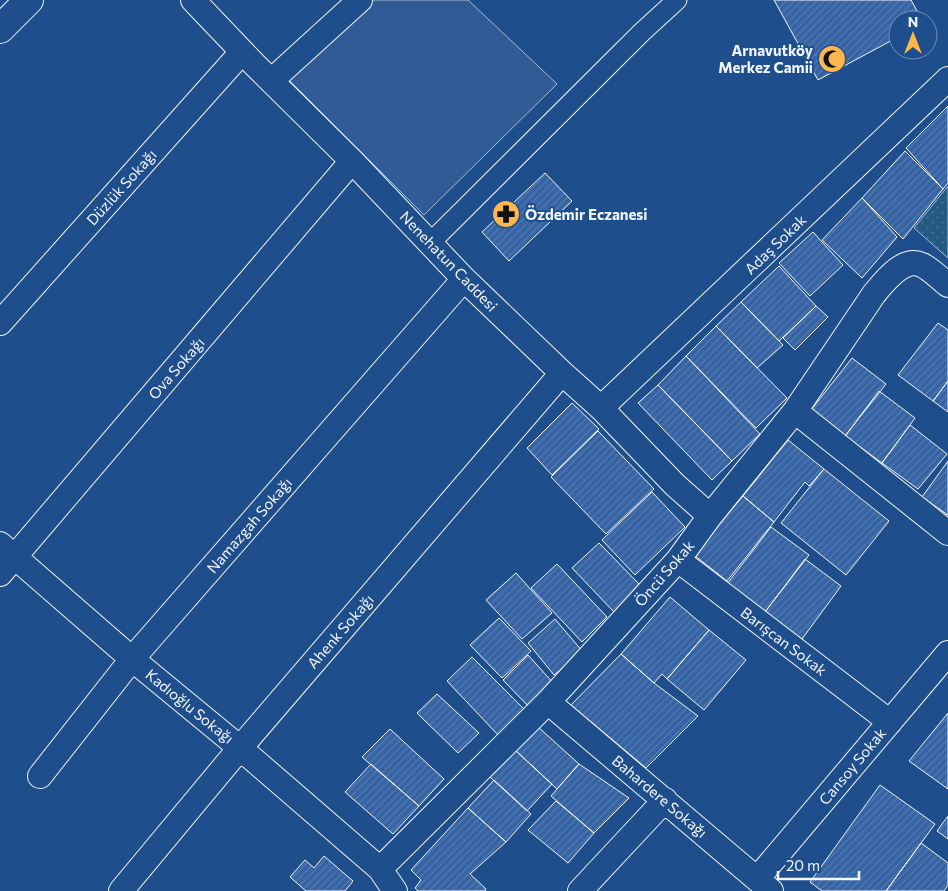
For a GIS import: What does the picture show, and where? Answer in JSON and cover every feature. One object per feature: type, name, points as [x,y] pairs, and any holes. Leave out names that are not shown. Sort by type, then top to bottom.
[{"type":"street","points":[[0,29],[29,0]]},
{"type":"street","name":"Nenehatun Caddesi","points":[[193,0],[242,52],[352,161],[464,279],[601,408],[675,485],[710,516]]},
{"type":"street","points":[[271,81],[360,0]]},
{"type":"street","points":[[430,243],[642,32],[677,0]]},
{"type":"street","name":"Düzlük Sokağı","points":[[0,323],[242,52]]},
{"type":"street","name":"Adaş Sokak","points":[[601,408],[948,79]]},
{"type":"street","name":"Ova Sokağı","points":[[0,574],[7,550],[352,161]]},
{"type":"street","name":"Öncü Sokak","points":[[380,869],[548,702],[678,560],[710,516],[794,411],[874,294],[888,277],[906,265],[922,264],[948,285]]},
{"type":"street","name":"Namazgah Sokağı","points":[[40,776],[132,659],[464,279]]},
{"type":"street","name":"Ahenk Sokağı","points":[[121,891],[240,748],[562,373]]},
{"type":"street","points":[[794,411],[948,533]]},
{"type":"street","name":"Kadıoğlu Sokağı","points":[[7,550],[132,659],[240,748],[380,869],[394,891]]},
{"type":"street","name":"Barışcan Sokak","points":[[678,560],[890,722]]},
{"type":"street","name":"Cansoy Sokak","points":[[764,885],[890,722],[948,653]]},
{"type":"street","name":"Bahardere Sokağı","points":[[548,702],[764,885]]},
{"type":"street","points":[[580,891],[665,800]]},
{"type":"shaded area","points":[[373,0],[468,0],[557,84],[424,215],[289,80]]},
{"type":"shaded area","points":[[948,186],[948,258],[914,228]]},
{"type":"building","name":"Arnavutköy Merkez Camii","points":[[774,0],[911,0],[916,10],[888,10],[888,42],[818,80]]},
{"type":"building","points":[[948,106],[948,183],[943,189],[906,148]]},
{"type":"building","points":[[905,151],[943,189],[903,239],[862,198]]},
{"type":"building","points":[[545,173],[572,201],[509,261],[482,232]]},
{"type":"building","points":[[862,198],[897,237],[862,278],[822,240]]},
{"type":"building","points":[[813,232],[843,265],[810,296],[779,263]]},
{"type":"building","points":[[779,266],[816,306],[779,341],[741,302]]},
{"type":"building","points":[[741,302],[783,345],[757,368],[716,326]]},
{"type":"building","points":[[816,306],[828,317],[795,350],[783,338]]},
{"type":"building","points":[[938,323],[948,330],[948,381],[933,401],[898,375]]},
{"type":"building","points":[[716,326],[787,398],[756,428],[686,356]]},
{"type":"building","points":[[686,356],[760,434],[732,461],[658,385]]},
{"type":"building","points":[[852,358],[886,384],[845,436],[811,410]]},
{"type":"building","points":[[948,381],[948,412],[933,401]]},
{"type":"building","points":[[658,385],[732,461],[712,480],[638,403]]},
{"type":"building","points":[[879,391],[915,418],[882,463],[845,436]]},
{"type":"building","points":[[572,403],[599,429],[552,475],[527,448]]},
{"type":"building","points":[[910,425],[947,454],[918,489],[882,463]]},
{"type":"building","points":[[598,431],[654,489],[606,534],[551,477]]},
{"type":"building","points":[[788,440],[824,469],[809,486],[805,482],[774,522],[743,496]]},
{"type":"building","points":[[948,461],[948,515],[922,497]]},
{"type":"building","points":[[824,469],[889,521],[846,575],[781,523]]},
{"type":"building","points":[[652,492],[685,527],[635,575],[602,540]]},
{"type":"building","points":[[743,496],[774,522],[727,581],[694,555]]},
{"type":"building","points":[[771,527],[809,555],[765,612],[727,584]]},
{"type":"building","points":[[599,543],[642,587],[614,612],[572,568]]},
{"type":"building","points":[[805,559],[841,586],[802,639],[765,612]]},
{"type":"building","points":[[557,564],[607,617],[582,642],[531,588]]},
{"type":"building","points":[[516,573],[552,613],[522,639],[486,600]]},
{"type":"building","points":[[670,597],[709,630],[667,679],[662,674],[654,683],[621,654]]},
{"type":"building","points":[[499,618],[531,651],[502,678],[470,645]]},
{"type":"building","points":[[555,619],[583,652],[554,675],[528,643]]},
{"type":"building","points":[[709,630],[746,660],[704,710],[667,679]]},
{"type":"building","points":[[621,654],[654,683],[698,716],[646,768],[571,705]]},
{"type":"building","points":[[528,655],[555,685],[531,709],[503,680]]},
{"type":"building","points":[[472,657],[525,710],[499,736],[447,681]]},
{"type":"building","points":[[437,694],[479,733],[458,753],[417,713]]},
{"type":"building","points":[[948,713],[948,789],[909,761]]},
{"type":"building","points":[[537,726],[579,764],[557,789],[515,750]]},
{"type":"building","points":[[390,729],[444,779],[419,806],[362,757]]},
{"type":"building","points":[[515,750],[552,784],[527,811],[490,777]]},
{"type":"building","points":[[371,764],[419,806],[393,834],[345,792]]},
{"type":"building","points":[[579,764],[629,798],[594,833],[551,796]]},
{"type":"building","points":[[494,780],[531,814],[506,842],[468,808]]},
{"type":"building","points":[[880,785],[935,824],[886,891],[822,891],[810,882]]},
{"type":"building","points":[[556,801],[594,833],[568,863],[528,830]]},
{"type":"building","points":[[468,808],[506,842],[470,874],[486,889],[485,891],[418,891],[415,888],[421,880],[411,870]]},
{"type":"building","points":[[948,816],[948,839],[937,831]]},
{"type":"building","points":[[921,843],[948,863],[948,885],[944,891],[886,891]]},
{"type":"building","points":[[324,856],[353,881],[345,891],[306,891],[290,877],[305,860],[314,868]]},
{"type":"place","name":"Arnavutköy Merkez Camii","points":[[832,59]]},
{"type":"place","name":"Özdemir Eczanesi","points":[[506,214]]}]
